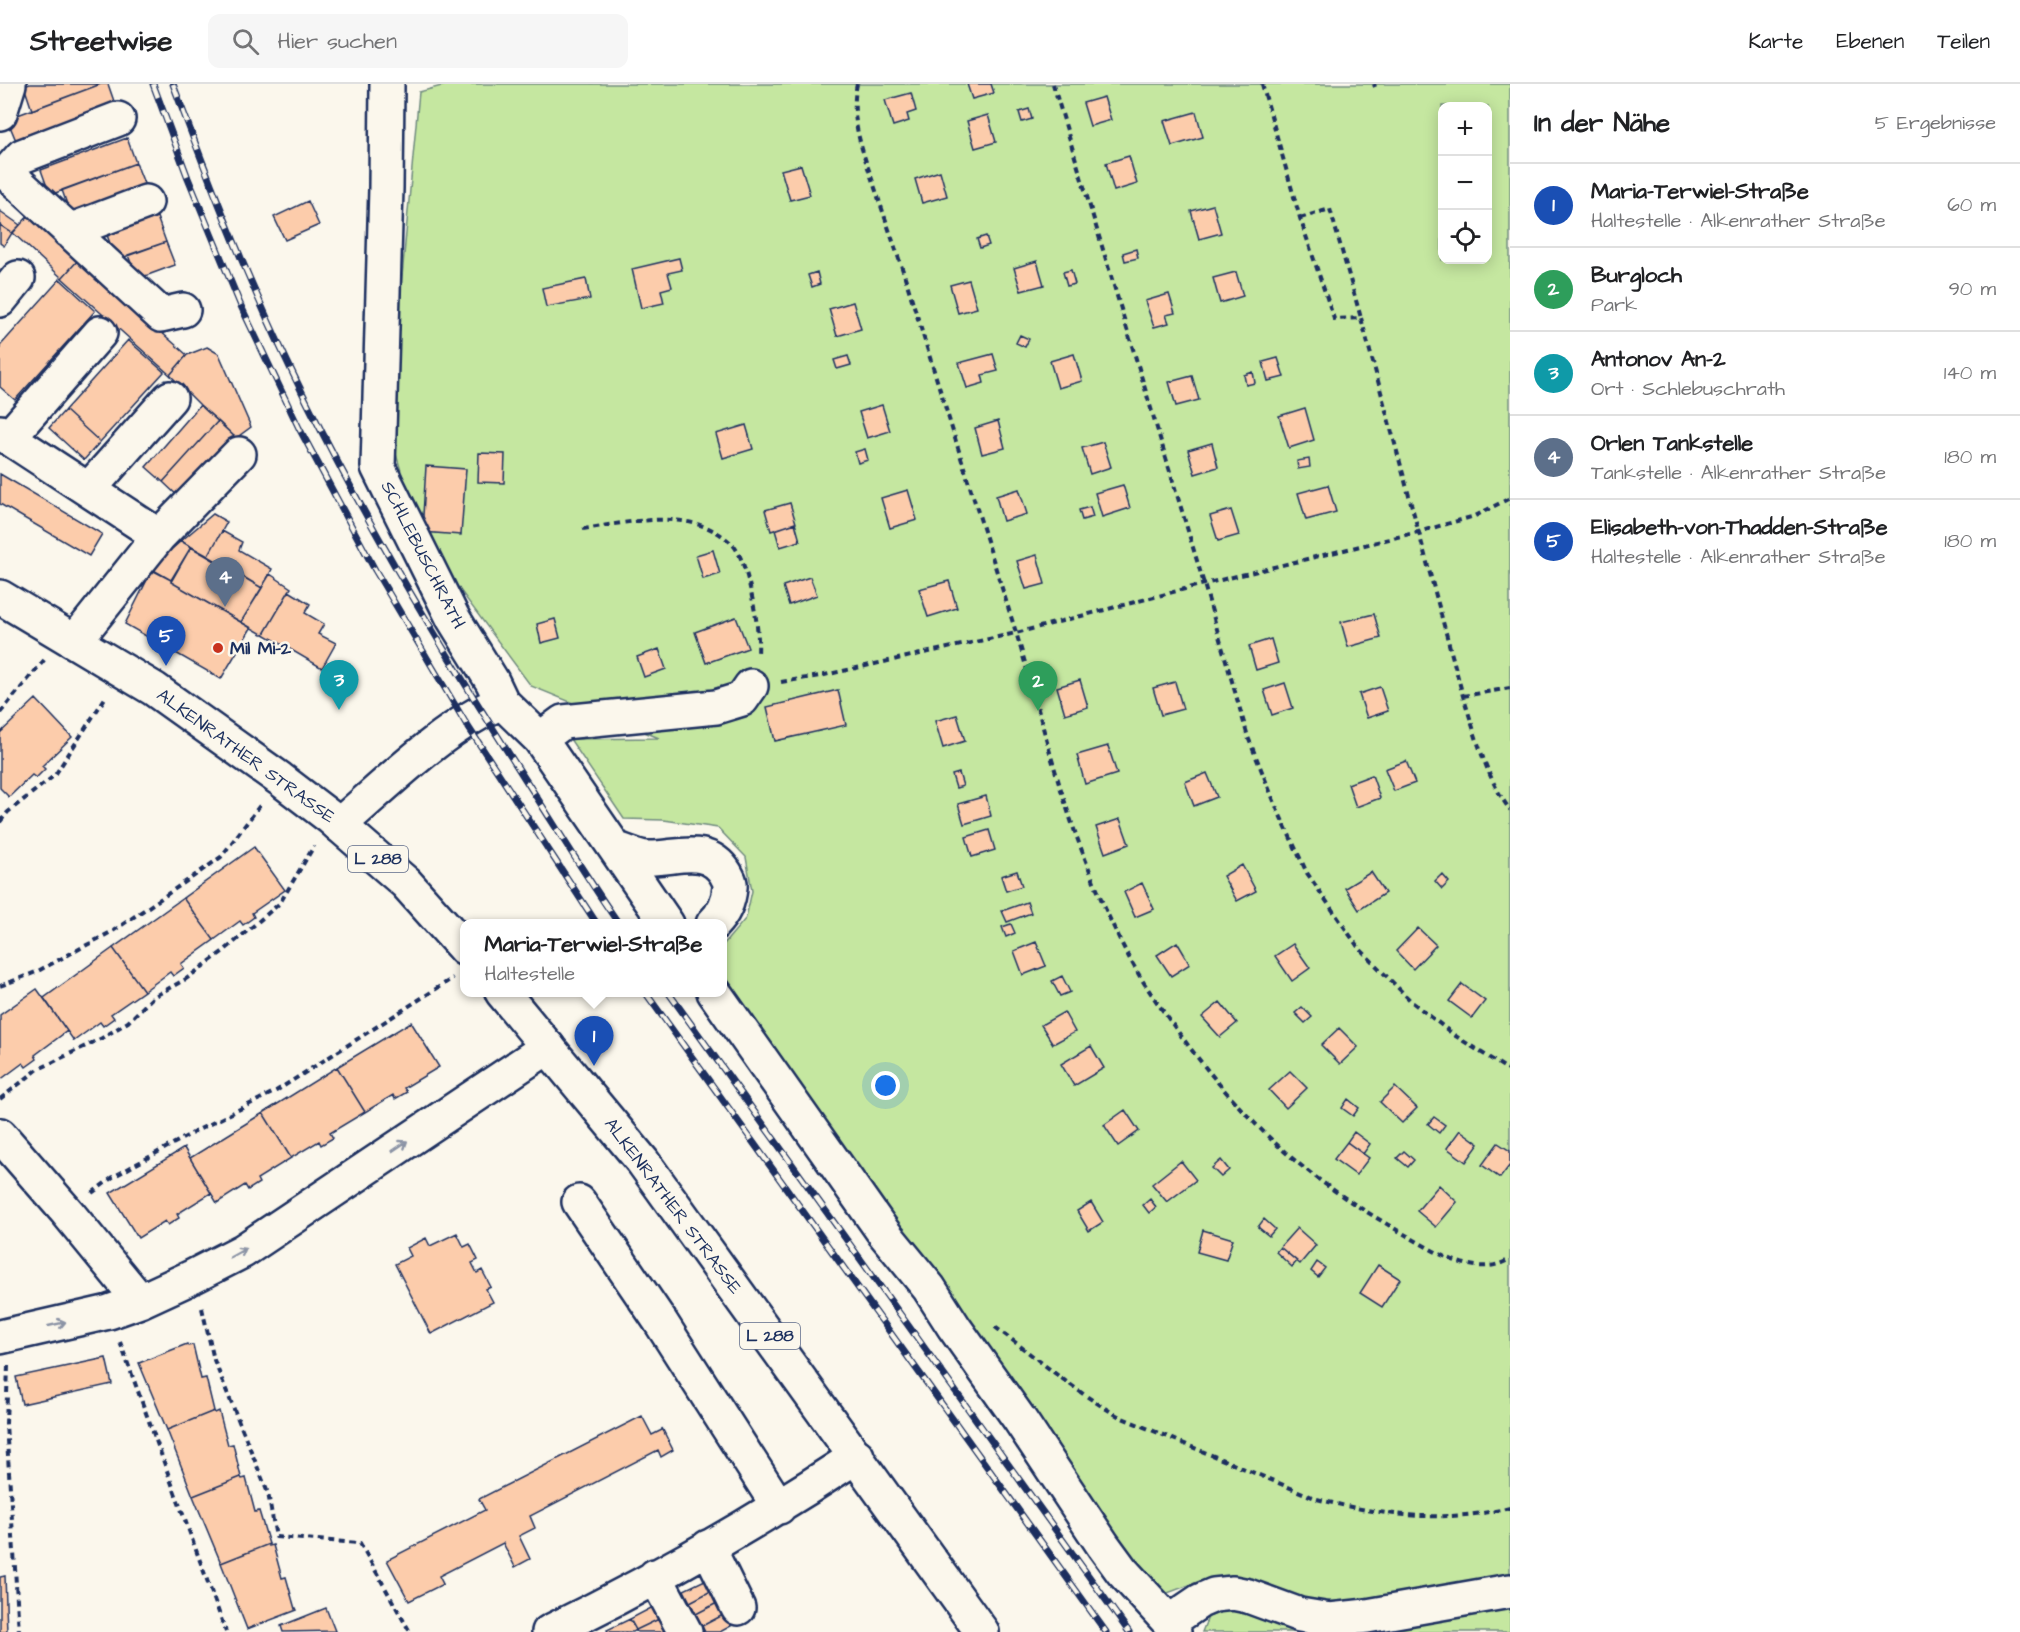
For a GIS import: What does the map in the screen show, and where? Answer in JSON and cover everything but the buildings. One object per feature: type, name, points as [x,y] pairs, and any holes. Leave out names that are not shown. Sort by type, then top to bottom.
[{"type":"street","points":[[0,113],[9,84]]},
{"type":"street","name":"SCHLEBUSCHRATH","points":[[387,84],[378,467],[453,618],[492,681],[502,702],[540,739],[664,919]]},
{"type":"street","points":[[118,119],[22,156],[4,173],[161,315],[183,310]]},
{"type":"street","points":[[69,231],[146,202]]},
{"type":"street","points":[[100,333],[4,435],[159,536]]},
{"type":"street","points":[[88,489],[170,398]]},
{"type":"street","points":[[66,636],[239,454]]},
{"type":"street","name":"ALKENRATHER STRASSE","points":[[0,597],[154,689],[335,821],[406,883],[460,963]]},
{"type":"street","points":[[540,739],[563,722],[716,707],[742,699],[751,686]]},
{"type":"street","points":[[335,821],[481,711],[502,702]]},
{"type":"street","points":[[617,849],[648,858],[676,854],[702,855],[721,866],[731,882],[729,900],[718,919]]},
{"type":"street","name":"ALKENRATHER STRASSE","points":[[505,997],[643,1162],[982,1632]]},
{"type":"street","points":[[717,997],[884,1233],[929,1288],[1103,1545],[1122,1571],[1172,1627],[1200,1601],[1214,1595],[1233,1593],[1248,1596],[1300,1615],[1330,1620],[1367,1616],[1510,1591]]},
{"type":"street","points":[[4,1336],[109,1312],[140,1301],[192,1278],[243,1251],[548,1047]]},
{"type":"street","points":[[0,1135],[140,1301]]},
{"type":"street","points":[[579,1202],[660,1321],[779,1507]]},
{"type":"street","points":[[566,1628],[779,1507],[857,1456]]},
{"type":"street","points":[[708,1547],[738,1608]]},
{"type":"street","points":[[655,1576],[685,1632]]},
{"type":"path","points":[[857,84],[854,96],[857,128],[862,149],[903,271],[1016,633],[1052,764],[1086,864],[1110,920],[1146,986],[1230,1095],[1266,1135],[1308,1171],[1369,1214],[1451,1260],[1471,1266],[1505,1263],[1510,1259]]},
{"type":"path","points":[[1053,84],[1248,737],[1278,811],[1307,873],[1358,947],[1412,1002],[1454,1035],[1510,1071]]},
{"type":"path","points":[[1262,84],[1300,218],[1334,319],[1361,318]]},
{"type":"path","points":[[1300,218],[1330,209],[1464,696],[1489,771],[1510,810]]},
{"type":"path","points":[[583,529],[639,520],[679,521],[708,527],[734,546],[747,576],[759,632],[758,660],[751,686],[820,676],[1016,633],[1418,532],[1475,516],[1510,498]]},
{"type":"path","points":[[0,713],[66,636]]},
{"type":"path","points":[[0,822],[8,812],[55,775],[123,671]]},
{"type":"path","points":[[1464,696],[1510,688]]},
{"type":"path","points":[[0,986],[36,972],[113,931],[221,857],[280,779]]},
{"type":"path","points":[[0,1099],[38,1070],[102,1038],[128,1022],[153,997],[186,979],[225,950],[280,903],[335,821]]},
{"type":"path","points":[[67,1212],[113,1177],[198,1130],[276,1091],[460,963]]},
{"type":"path","points":[[192,1278],[199,1294],[214,1360],[268,1493],[276,1537],[360,1543],[410,1632]]},
{"type":"path","points":[[109,1312],[226,1632]]},
{"type":"path","points":[[992,1324],[1092,1402],[1120,1417],[1317,1499],[1348,1508],[1412,1516],[1484,1514],[1510,1508]]},
{"type":"path","points":[[4,1336],[6,1424],[19,1632]]},
{"type":"green space","points":[[449,84],[1510,84],[1510,1576],[1373,1603],[1315,1602],[1232,1583],[1200,1581],[1165,1594],[1152,1587],[727,995],[727,940],[746,918],[752,891],[746,857],[718,828],[664,820],[624,819],[570,739],[659,738],[531,686],[420,536],[394,447],[389,418],[419,92]]},
{"type":"green space","points":[[1510,1601],[1510,1632],[1349,1632]]},
{"type":"green space","points":[[1239,1606],[1330,1632],[1202,1632],[1208,1617]]},
{"type":"railway","points":[[153,84],[188,178],[240,304],[299,428],[375,570],[465,722],[594,919]]},
{"type":"railway","points":[[173,84],[256,293],[315,419],[347,480],[451,661],[616,919]]},
{"type":"railway","points":[[649,997],[1106,1632]]},
{"type":"railway","points":[[672,997],[1129,1632]]},
{"type":"place","name":"Orlen Tankstelle","points":[[225,607]]},
{"type":"place","name":"Mil Mi-2","points":[[218,648]]},
{"type":"place","name":"Elisabeth-von-Thadden-Straße","points":[[166,666]]},
{"type":"place","name":"Antonov An-2","points":[[339,710]]},
{"type":"place","name":"Burgloch","points":[[1038,711]]},
{"type":"place","name":"Maria-Terwiel-Straße","points":[[594,1066]]}]
